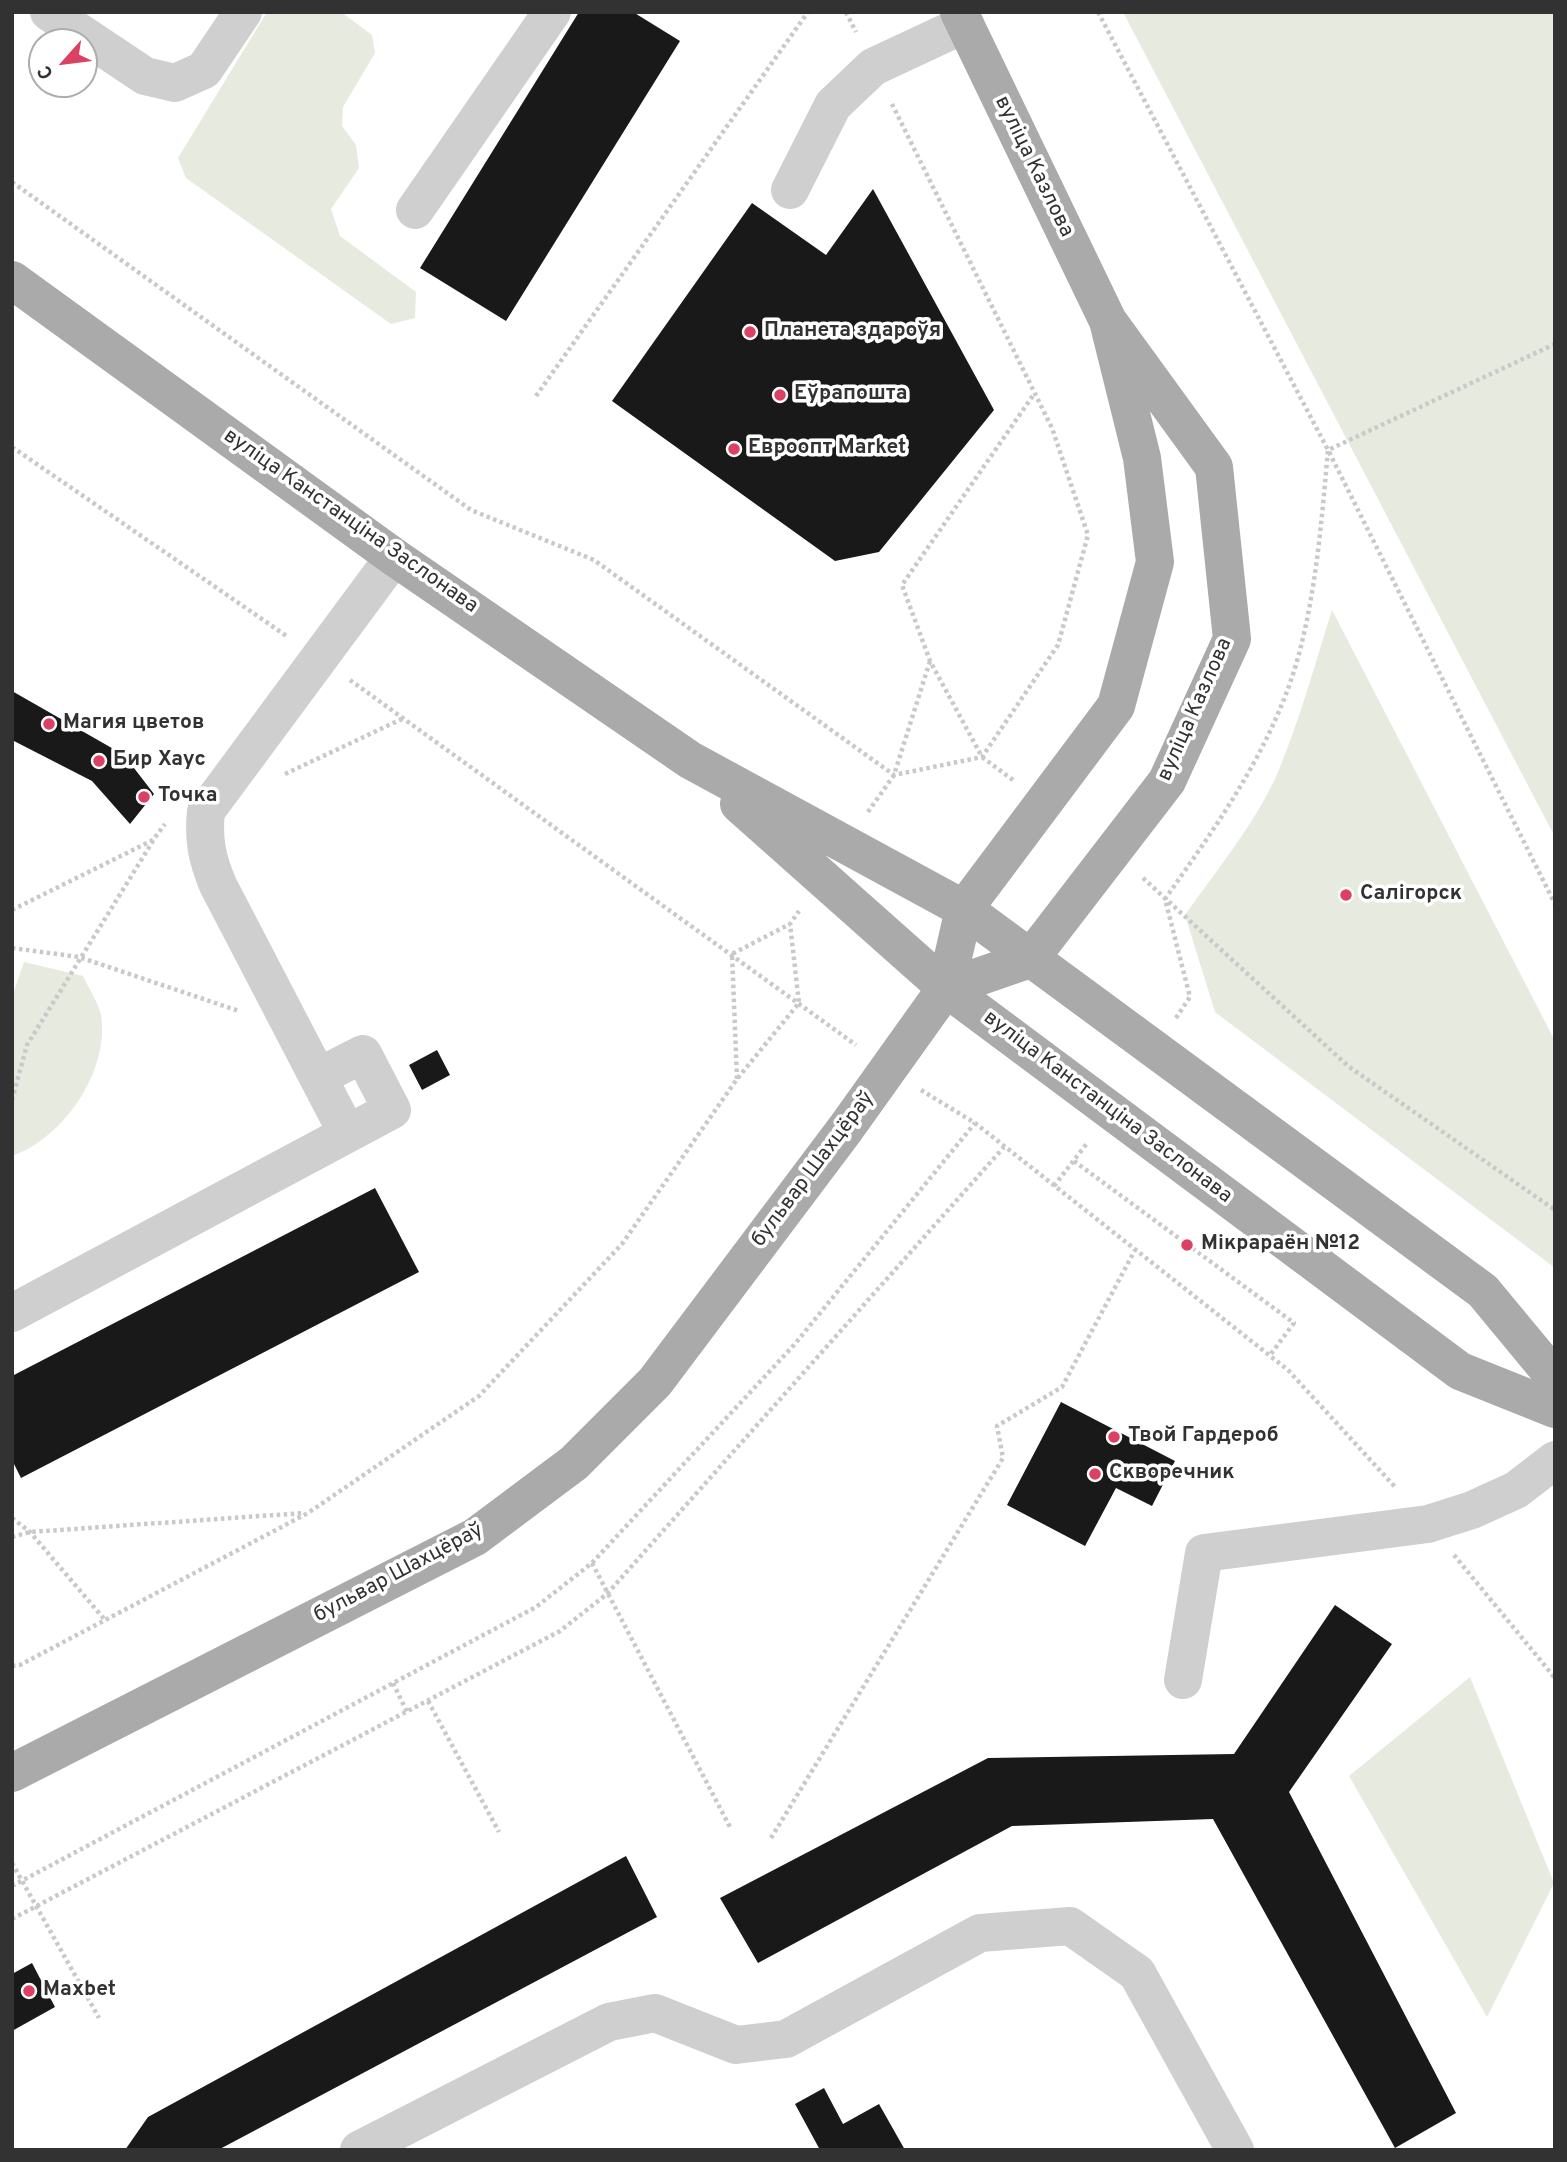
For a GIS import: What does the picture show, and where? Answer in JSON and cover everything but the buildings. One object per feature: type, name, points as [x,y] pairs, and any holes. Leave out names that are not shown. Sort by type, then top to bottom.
[{"type":"main road","name":"вуліца Казлова","points":[[962,18],[1108,321],[1214,467],[1232,639],[1167,781],[1030,959]]},
{"type":"main road","name":"вуліца Канстанціна Заслонава","points":[[12,280],[394,557],[690,760],[964,909],[1483,1291],[1555,1378]]},
{"type":"main road","name":"вуліца Казлова","points":[[964,909],[1116,706],[1155,562],[1142,458],[1108,321]]},
{"type":"main road","name":"вуліца Канстанціна Заслонава","points":[[690,760],[946,988],[1460,1371],[1555,1409]]},
{"type":"main road","points":[[946,988],[964,909]]},
{"type":"main road","points":[[946,988],[1030,959]]},
{"type":"main road","name":"бульвар Шахцёраў","points":[[12,1773],[475,1537],[574,1464],[655,1382],[946,988]]},
{"type":"lane","points":[[49,12],[145,76],[175,83],[204,70],[243,12]]},
{"type":"lane","points":[[415,210],[551,12]]},
{"type":"lane","points":[[790,190],[833,106],[873,66],[962,18]]},
{"type":"lane","points":[[347,1133],[218,885],[205,848],[204,830],[206,811],[321,660],[394,557]]},
{"type":"lane","points":[[12,1313],[391,1110],[363,1054],[318,1077]]},
{"type":"lane","points":[[1183,1680],[1204,1553],[1428,1524],[1472,1510],[1516,1490],[1555,1460]]},
{"type":"lane","points":[[371,2147],[609,2021],[655,2013],[736,2045],[786,2039],[979,1933],[1070,1926],[1138,1973],[1235,2150]]},
{"type":"path","points":[[536,396],[808,12]]},
{"type":"path","points":[[12,182],[471,510],[594,560],[894,775],[982,757],[1058,645],[1088,535],[1052,428],[846,12]]},
{"type":"path","points":[[1098,12],[1328,450],[1555,904]]},
{"type":"path","points":[[1328,450],[1555,344]]},
{"type":"path","points":[[982,757],[930,661],[902,585],[1034,394]]},
{"type":"path","points":[[12,447],[404,718],[888,1069],[975,1124],[1270,1355],[1288,1370],[1428,1524],[1555,1678]]},
{"type":"path","points":[[1154,1050],[1190,997],[1165,899],[1232,802],[1266,738],[1286,692],[1301,648],[1315,579],[1328,450]]},
{"type":"path","points":[[894,775],[930,661]]},
{"type":"path","points":[[280,776],[404,718]]},
{"type":"path","points":[[12,1100],[27,1045],[79,957],[167,822]]},
{"type":"path","points":[[12,910],[153,841]]},
{"type":"path","points":[[1165,899],[1348,1066],[1555,1210]]},
{"type":"path","points":[[732,954],[790,924]]},
{"type":"path","points":[[12,948],[79,957],[293,1029]]},
{"type":"path","points":[[732,954],[737,1079]]},
{"type":"path","points":[[12,1666],[308,1513],[479,1396],[622,1244],[737,1079],[799,1003]]},
{"type":"path","points":[[1054,1186],[1111,1111]]},
{"type":"path","points":[[12,1886],[536,1607],[592,1563],[794,1345],[975,1124]]},
{"type":"path","points":[[12,1919],[560,1631],[607,1594],[1004,1147]]},
{"type":"path","points":[[1074,1161],[1294,1323],[1270,1355]]},
{"type":"path","points":[[771,1838],[1003,1458],[997,1426],[1062,1387],[1135,1250]]},
{"type":"path","points":[[12,1537],[30,1532],[308,1513]]},
{"type":"path","points":[[12,1518],[30,1532],[105,1620]]},
{"type":"path","points":[[592,1563],[731,1829]]},
{"type":"path","points":[[393,1683],[407,1712]]},
{"type":"path","points":[[428,1701],[499,1832]]},
{"type":"path","points":[[12,1863],[99,2018]]},
{"type":"shaded area","points":[[267,12],[341,12],[372,35],[375,53],[343,107],[342,126],[356,145],[359,168],[331,209],[340,236],[416,292],[415,318],[391,324],[186,178],[178,158]]},
{"type":"shaded area","points":[[1123,12],[1555,12],[1555,837]]},
{"type":"shaded area","points":[[1332,610],[1555,1041],[1555,1268],[1215,1012],[1185,915],[1259,809],[1278,772]]},
{"type":"shaded area","points":[[24,962],[83,976],[100,1010],[102,1036],[91,1079],[65,1118],[31,1147],[12,1156],[12,997]]},
{"type":"shaded area","points":[[1470,1677],[1554,1883],[1487,2017],[1349,1776]]},
{"type":"place","name":"Планета здароўя","points":[[750,332]]},
{"type":"place","name":"Еўрапошта","points":[[780,395]]},
{"type":"place","name":"Евроопт Market","points":[[734,449]]},
{"type":"place","name":"Магия цветов","points":[[49,724]]},
{"type":"place","name":"Бир Хаус","points":[[99,761]]},
{"type":"place","name":"Точка","points":[[144,797]]},
{"type":"place","name":"Салігорск","points":[[1346,895]]},
{"type":"place","name":"Мікрараён №12","points":[[1187,1245]]},
{"type":"place","name":"Твой Гардероб","points":[[1114,1437]]},
{"type":"place","name":"Скворечник","points":[[1095,1474]]},
{"type":"place","name":"Maxbet","points":[[29,1991]]}]
